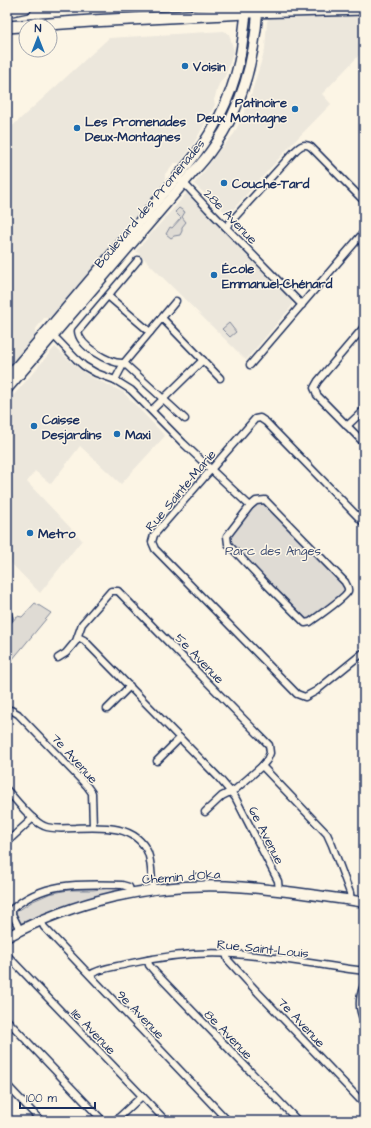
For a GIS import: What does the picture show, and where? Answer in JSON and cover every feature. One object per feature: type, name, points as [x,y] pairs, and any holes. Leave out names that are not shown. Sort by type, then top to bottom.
[{"type":"highway","points":[[7,11],[26,7]]},
{"type":"highway","points":[[7,27],[246,10]]},
{"type":"street","points":[[246,10],[364,10]]},
{"type":"street","name":"Boulevard des Promenades","points":[[181,180],[215,125],[226,103],[234,82],[239,62],[246,10]]},
{"type":"street","name":"Boulevard des Promenades","points":[[7,378],[50,332],[181,180],[208,155],[219,139],[229,123],[242,94],[252,60],[258,10]]},
{"type":"street","points":[[226,227],[294,152],[300,146],[305,144],[311,146],[364,201]]},
{"type":"street","name":"28e Avenue","points":[[181,180],[302,305]]},
{"type":"street","points":[[250,364],[364,232]]},
{"type":"street","points":[[138,260],[92,316],[80,328],[78,335],[94,352],[115,362],[124,363],[185,419]]},
{"type":"street","points":[[108,296],[150,332]]},
{"type":"street","points":[[115,380],[124,363],[176,301]]},
{"type":"street","points":[[162,318],[220,378]]},
{"type":"street","points":[[364,327],[318,381],[314,388],[318,395],[364,444]]},
{"type":"street","points":[[50,332],[81,364],[96,373],[115,380],[131,390],[183,443],[250,506]]},
{"type":"street","name":"Boulevard des Promenades","points":[[7,389],[50,332]]},
{"type":"street","points":[[152,410],[203,360]]},
{"type":"street","points":[[347,426],[364,410]]},
{"type":"street","name":"Rue Sainte-Marie","points":[[364,523],[266,422],[260,418],[255,419],[154,535],[152,542],[155,549],[297,694],[305,697],[364,652]]},
{"type":"street","points":[[265,500],[345,582],[348,592],[310,622],[305,623],[228,544],[227,536],[250,506],[256,501],[265,500]]},
{"type":"street","name":"5e Avenue","points":[[78,637],[82,624],[111,591],[118,591],[269,745],[270,753],[262,766]]},
{"type":"street","points":[[7,610],[9,618],[7,621]]},
{"type":"street","points":[[58,658],[69,649],[78,637]]},
{"type":"street","name":"6e Avenue","points":[[78,637],[84,640],[130,686],[235,797],[278,881],[279,891]]},
{"type":"street","points":[[107,709],[130,686]]},
{"type":"street","name":"7e Avenue","points":[[7,712],[12,710],[18,714],[87,786],[92,793],[93,827]]},
{"type":"street","points":[[157,761],[180,738]]},
{"type":"street","points":[[205,812],[222,796],[236,788],[262,766],[327,834],[350,893],[351,900]]},
{"type":"street","points":[[7,790],[33,818],[44,826],[55,828],[108,828],[132,834],[145,847],[149,858],[153,889]]},
{"type":"street","points":[[7,842],[33,818]]},
{"type":"street","points":[[20,930],[12,914],[12,909],[30,897],[49,888],[90,884],[122,885],[129,887],[131,893]]},
{"type":"street","name":"Chemin d'Oka","points":[[7,937],[41,921],[80,906],[153,889],[220,886],[279,891],[364,902]]},
{"type":"street","name":"9e Avenue","points":[[41,921],[44,927],[228,1121]]},
{"type":"street","name":"Rue Saint-Louis","points":[[90,976],[98,970],[182,954],[226,954],[261,957],[364,971]]},
{"type":"street","name":"7e Avenue","points":[[226,954],[228,960],[248,982],[364,1104]]},
{"type":"street","name":"11e Avenue","points":[[7,955],[166,1121]]},
{"type":"street","name":"8e Avenue","points":[[148,960],[149,965],[155,972],[298,1121]]},
{"type":"street","points":[[364,985],[361,995],[360,1008],[361,1015],[364,1020]]},
{"type":"street","points":[[7,1020],[103,1121]]},
{"type":"street","points":[[7,1085],[41,1121]]},
{"type":"street","points":[[115,1121],[142,1096]]},
{"type":"shaded area","points":[[364,14],[364,50],[322,94],[331,104],[291,145],[228,215],[194,184],[218,152],[234,134],[243,115],[250,98],[265,49],[267,21],[274,16]]},
{"type":"shaded area","points":[[224,31],[229,34],[234,51],[225,76],[219,84],[214,100],[215,105],[193,145],[180,163],[174,163],[165,174],[165,184],[63,303],[49,318],[44,318],[35,330],[35,336],[7,368],[7,131],[109,38]]},
{"type":"shaded area","name":"École Emmanuel-Chénard","points":[[187,193],[292,300],[291,307],[246,360],[136,251]]},
{"type":"shaded area","points":[[55,347],[79,369],[91,377],[123,392],[165,436],[121,484],[80,446],[51,484],[35,471],[27,482],[82,540],[40,593],[7,559],[7,403]]},
{"type":"green space","points":[[179,208],[185,212],[182,217],[186,222],[182,227],[180,235],[171,238],[166,234],[170,227],[172,228],[181,218],[175,212]]},
{"type":"green space","points":[[229,323],[236,332],[230,337],[222,329]]},
{"type":"green space","name":"Parc des Anges","points":[[265,500],[345,582],[348,592],[305,623],[228,544],[227,536],[250,506]]},
{"type":"green space","points":[[35,603],[51,613],[7,666],[7,628],[17,616],[22,617]]},
{"type":"green space","points":[[120,887],[119,891],[62,907],[7,930],[7,918],[33,901],[49,894],[68,890],[93,890]]},
{"type":"place","name":"Voisin","points":[[185,66]]},
{"type":"place","name":"Patinoire Deux Montagne","points":[[295,109]]},
{"type":"place","name":"Les Promenades Deux-Montagnes","points":[[77,128]]},
{"type":"place","name":"Couche-Tard","points":[[224,183]]},
{"type":"place","name":"École Emmanuel-Chénard","points":[[214,275]]},
{"type":"place","name":"Caisse Desjardins","points":[[34,426]]},
{"type":"place","name":"Maxi","points":[[117,434]]},
{"type":"place","name":"Metro","points":[[30,533]]}]
